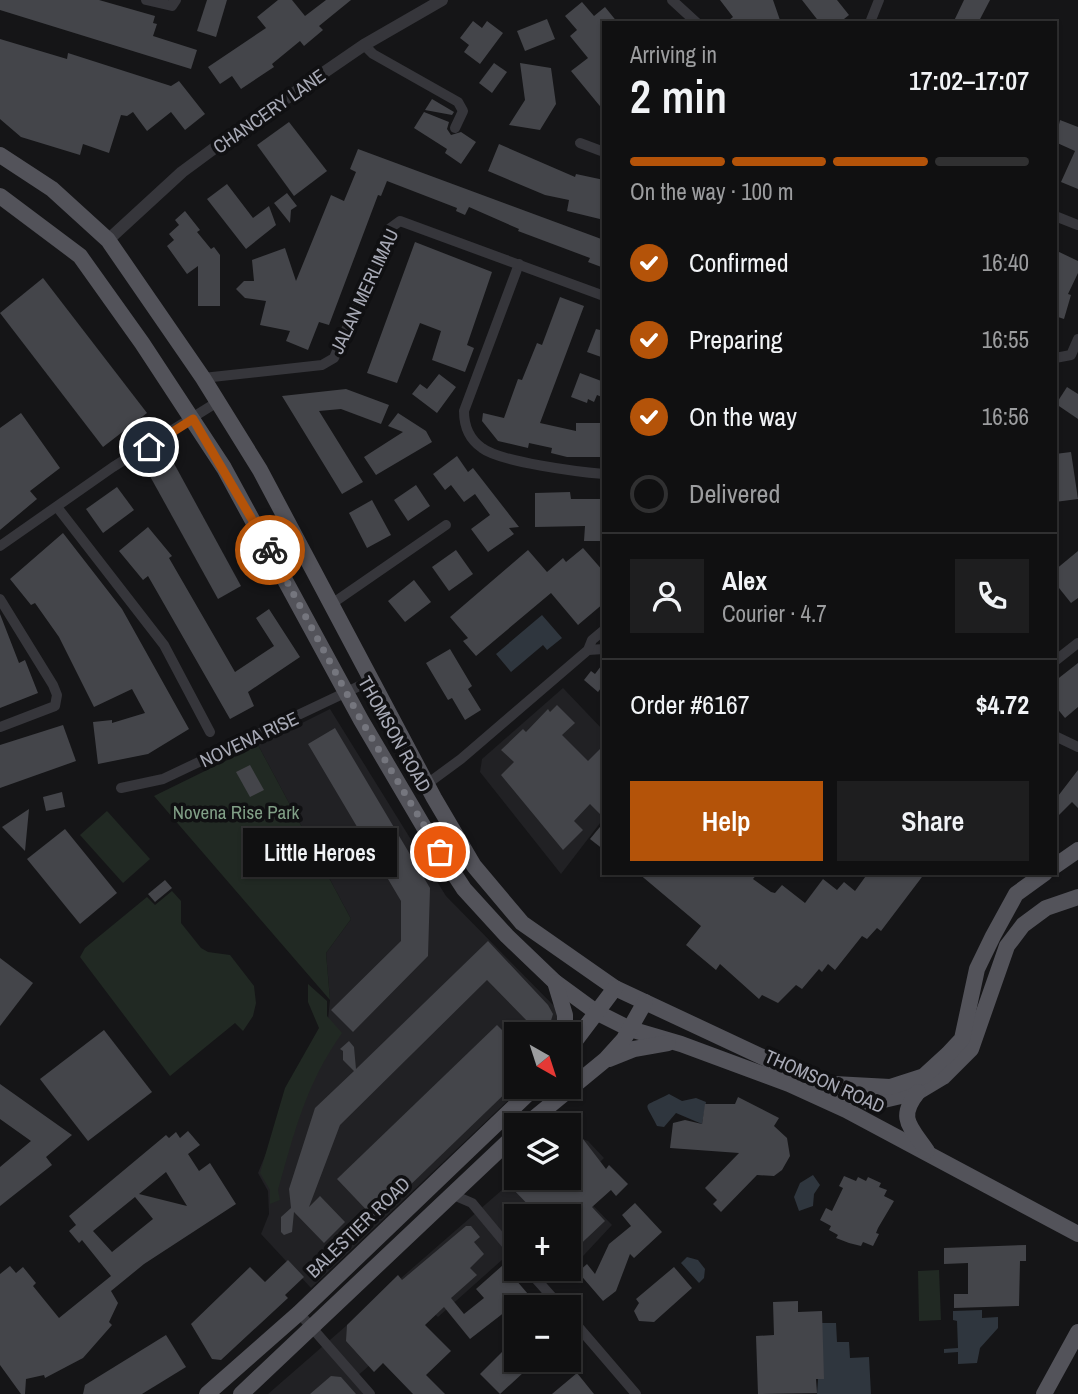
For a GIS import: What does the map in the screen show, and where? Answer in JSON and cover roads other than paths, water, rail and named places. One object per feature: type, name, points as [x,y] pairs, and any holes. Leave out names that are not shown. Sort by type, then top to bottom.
[{"type":"main road","name":"THOMSON ROAD","points":[[0,155],[62,196],[108,240],[219,401],[252,454],[333,603],[427,784],[481,874],[522,923],[615,988],[818,1083],[871,1103],[918,1092],[943,1077],[971,1049],[1007,946],[1023,925],[1046,908],[1078,897]]},
{"type":"main road","name":"THOMSON ROAD","points":[[0,196],[80,256],[224,468],[334,666],[346,694],[410,804],[464,889],[553,979],[596,1012],[630,1029],[681,1044],[846,1110],[1019,1200],[1078,1234]]},
{"type":"main road","points":[[334,666],[358,651]]},
{"type":"main road","points":[[1057,865],[1078,850]]},
{"type":"main road","points":[[818,1083],[890,1087],[924,1076],[962,1039],[977,969],[993,936],[1016,894],[1042,875]]},
{"type":"main road","points":[[992,984],[993,936]]},
{"type":"main road","points":[[545,938],[565,1022]]},
{"type":"main road","points":[[581,1033],[615,988]]},
{"type":"main road","points":[[541,1113],[605,1060],[630,1029],[645,1002]]},
{"type":"main road","points":[[605,1060],[648,1045],[681,1044]]},
{"type":"main road","points":[[918,1092],[906,1107],[905,1118],[930,1156]]},
{"type":"main road","name":"BALESTIER ROAD","points":[[207,1394],[299,1313],[522,1099]]},
{"type":"main road","name":"BALESTIER ROAD","points":[[241,1394],[504,1145]]},
{"type":"main road","points":[[1044,1394],[1078,1332]]},
{"type":"street","points":[[146,0],[167,6],[172,6],[176,0]]},
{"type":"street","name":"CHANCERY LANE","points":[[108,240],[182,172],[364,45],[442,0]]},
{"type":"street","points":[[672,0],[695,21]]},
{"type":"street","points":[[871,20],[879,0]]},
{"type":"street","points":[[364,45],[373,54],[458,102],[463,111],[455,128]]},
{"type":"street","points":[[580,143],[602,151]]},
{"type":"street","points":[[1057,217],[1078,225]]},
{"type":"street","name":"JALAN MERLIMAU","points":[[203,378],[322,365],[334,358],[389,229],[400,221],[602,295]]},
{"type":"street","points":[[519,264],[464,411],[464,425],[483,450],[564,471],[602,474]]},
{"type":"street","points":[[1057,358],[1071,355],[1078,339]]},
{"type":"street","points":[[0,547],[113,467],[219,401]]},
{"type":"street","points":[[57,507],[164,645],[211,732]]},
{"type":"street","points":[[333,603],[446,525]]},
{"type":"street","points":[[0,727],[55,706],[58,700],[52,685],[1,604]]},
{"type":"street","name":"THOMSON ROAD","points":[[427,784],[475,747],[588,650],[592,640],[602,632]]},
{"type":"street","points":[[1057,659],[1078,643]]},
{"type":"street","points":[[588,650],[602,649]]},
{"type":"street","name":"NOVENA RISE","points":[[121,788],[163,779],[372,680]]},
{"type":"street","points":[[1057,737],[1078,747]]},
{"type":"street","points":[[451,1194],[461,1196],[472,1203],[504,1242]]},
{"type":"street","points":[[538,1281],[550,1295]]},
{"type":"street","points":[[299,1313],[370,1394]]},
{"type":"street","points":[[581,1330],[636,1394]]},
{"type":"place","name":"Little Heroes","points":[[440,852]]},
{"type":"park label","name":"Novena Rise Park","points":[[236,812]]}]
